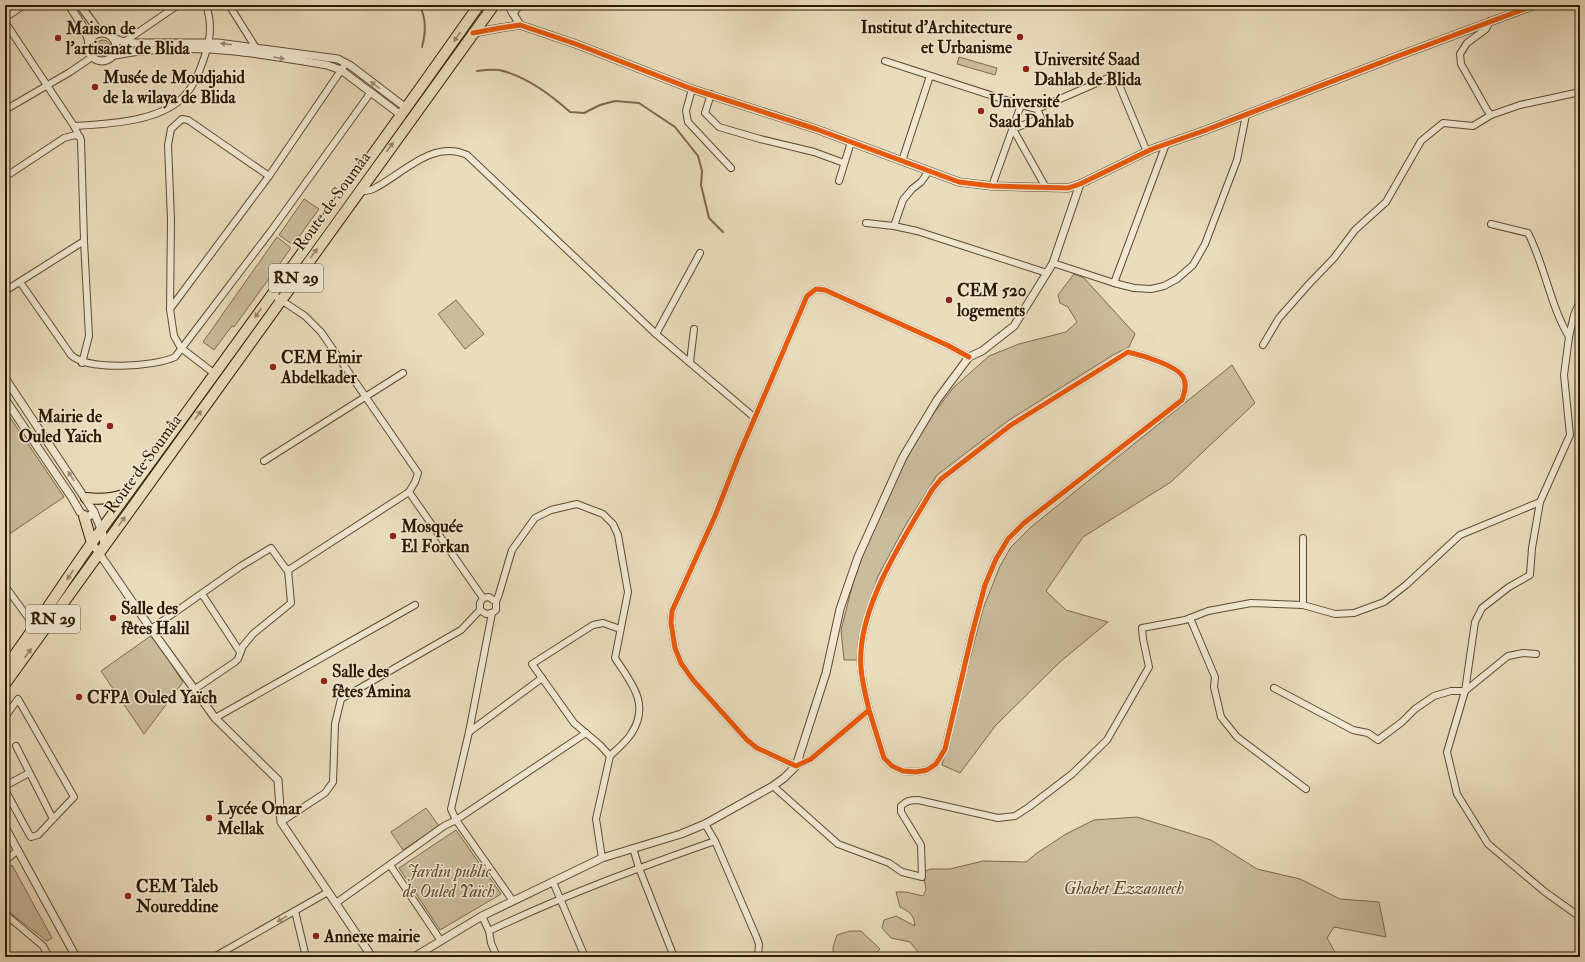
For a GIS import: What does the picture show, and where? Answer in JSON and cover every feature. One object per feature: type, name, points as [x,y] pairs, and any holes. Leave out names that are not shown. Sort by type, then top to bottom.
[{"type":"highway","name":"Route de Soumâa","points":[[102,550],[276,297],[348,188],[404,112],[479,5]]},
{"type":"highway","name":"Route de Soumâa","points":[[92,543],[215,374],[358,192],[494,5]]},
{"type":"highway","points":[[86,498],[112,499],[128,494]]},
{"type":"highway","points":[[84,516],[92,543]]},
{"type":"highway","name":"RN 29","points":[[5,668],[35,627],[92,543]]},
{"type":"highway","name":"RN 29","points":[[5,684],[102,550]]},
{"type":"street","points":[[5,18],[24,5]]},
{"type":"street","points":[[70,5],[85,30],[89,42],[88,50],[95,60],[104,62],[115,54],[117,48],[113,38]]},
{"type":"street","points":[[80,5],[96,27],[113,38],[124,42],[256,48],[329,57],[338,60],[371,92],[404,112]]},
{"type":"street","points":[[166,5],[170,11]]},
{"type":"street","points":[[124,42],[178,5]]},
{"type":"street","points":[[74,126],[127,121],[167,110],[178,102],[194,83],[207,46],[211,24],[206,5]]},
{"type":"street","points":[[229,5],[256,48]]},
{"type":"street","points":[[508,5],[520,25]]},
{"type":"street","points":[[514,14],[520,5]]},
{"type":"street","points":[[473,33],[520,25],[576,44],[692,89],[816,129],[902,162],[960,182],[992,186],[1044,186],[1068,188],[1080,184],[1166,144],[1535,5]]},
{"type":"street","points":[[1490,21],[1486,29],[1467,43],[1460,54],[1461,64],[1486,110],[1491,115]]},
{"type":"street","points":[[5,22],[74,126],[82,144],[84,241],[89,329],[87,345],[82,362]]},
{"type":"street","points":[[89,42],[95,35],[104,33]]},
{"type":"street","points":[[115,54],[207,46],[344,67],[404,112]]},
{"type":"street","points":[[5,110],[92,57]]},
{"type":"street","points":[[885,61],[1037,109],[1115,75],[1147,152]]},
{"type":"street","points":[[170,309],[269,176],[344,67]]},
{"type":"street","points":[[902,162],[930,76]]},
{"type":"street","points":[[692,89],[686,111],[688,122],[731,168]]},
{"type":"street","points":[[20,282],[71,355],[82,362],[114,366],[154,364],[174,357],[271,231],[371,92]]},
{"type":"street","points":[[1263,345],[1279,318],[1334,258],[1355,230],[1386,202],[1421,141],[1443,124],[1473,126],[1491,115],[1520,105],[1580,92]]},
{"type":"street","points":[[711,94],[705,113],[719,127],[814,152],[844,163]]},
{"type":"street","points":[[992,186],[1021,105]]},
{"type":"street","points":[[1013,129],[1041,118],[1037,109]]},
{"type":"street","points":[[1053,263],[1134,288],[1151,289],[1164,286],[1177,279],[1193,265],[1205,244],[1237,160],[1246,115]]},
{"type":"street","points":[[215,374],[181,348],[174,336],[170,309],[171,220],[168,145],[171,129],[182,119],[188,120],[269,176]]},
{"type":"street","points":[[1013,129],[1044,186]]},
{"type":"street","points":[[5,177],[64,138],[75,135],[80,137]]},
{"type":"street","points":[[839,181],[851,142]]},
{"type":"street","points":[[1114,283],[1166,144]]},
{"type":"street","points":[[348,188],[358,192],[372,190],[413,163],[434,153],[450,150],[467,155],[656,334],[755,418]]},
{"type":"street","points":[[894,226],[903,200],[912,189],[921,182],[929,171]]},
{"type":"street","points":[[796,766],[826,673],[840,609],[858,557],[903,457],[937,400],[969,357],[982,351],[1014,326],[1053,263],[1080,184]]},
{"type":"street","points":[[866,223],[894,226],[916,231],[1047,273]]},
{"type":"street","points":[[1491,224],[1528,233],[1536,249],[1561,323],[1569,337]]},
{"type":"street","points":[[5,291],[84,241]]},
{"type":"street","points":[[656,334],[700,253]]},
{"type":"street","points":[[796,766],[757,748],[747,740],[693,680],[681,663],[675,648],[671,623],[672,611],[715,516],[807,296],[816,289],[833,293],[947,345],[969,357]]},
{"type":"street","points":[[276,297],[314,324],[418,473],[409,492],[288,570]]},
{"type":"street","points":[[1580,301],[1574,315],[1569,337],[1564,375],[1570,435],[1540,502],[1532,548],[1530,575],[1482,608],[1475,622],[1464,691],[1447,752],[1457,794],[1488,844],[1545,892],[1580,917]]},
{"type":"street","points":[[690,362],[694,329]]},
{"type":"street","points":[[1128,352],[1140,355],[1172,368],[1180,373],[1184,379],[1185,389],[1182,400],[1024,523],[1008,539],[996,559],[985,585],[945,749],[936,764],[927,770],[916,772],[903,771],[892,766],[884,758],[869,710],[861,669],[862,637],[886,569],[932,490],[941,479],[1011,425],[1128,352]]},
{"type":"street","points":[[264,461],[403,373]]},
{"type":"street","points":[[5,378],[94,512],[104,538],[102,550]]},
{"type":"street","points":[[5,399],[84,516],[89,516],[94,512]]},
{"type":"street","points":[[409,492],[484,598]]},
{"type":"street","points":[[773,786],[801,809],[838,844],[888,863],[902,872],[922,877],[921,845],[901,812],[901,806],[905,802],[918,800],[998,818],[1015,816],[1029,807],[1072,774],[1107,740],[1149,667],[1142,639],[1142,628],[1190,618],[1208,611],[1251,603],[1303,605],[1335,614],[1354,613],[1384,602],[1406,585],[1460,535],[1540,502]]},
{"type":"street","points":[[513,901],[456,820],[451,809],[469,732],[492,613],[497,607],[496,602],[512,550],[535,518],[551,510],[577,504],[603,514],[613,524],[618,535],[628,592],[615,658],[636,691],[640,708],[638,723],[630,735],[610,756],[596,819],[602,858]]},
{"type":"street","points":[[1303,538],[1303,605]]},
{"type":"street","points":[[92,543],[102,550],[151,629],[215,718],[278,780],[281,822],[372,957]]},
{"type":"street","points":[[151,629],[271,548],[288,570],[291,603],[253,634],[246,642],[235,662],[195,689]]},
{"type":"street","points":[[5,586],[35,627]]},
{"type":"street","points":[[202,594],[240,652]]},
{"type":"street","points":[[484,598],[492,598],[496,602]]},
{"type":"street","points":[[281,822],[325,793],[333,782],[335,724],[341,699],[461,630],[480,610],[480,603],[484,598]]},
{"type":"street","points":[[215,718],[415,605]]},
{"type":"street","points":[[480,610],[486,614],[492,613]]},
{"type":"street","points":[[1190,618],[1215,677],[1214,687],[1220,717],[1238,737],[1306,789]]},
{"type":"street","points":[[610,756],[600,745],[574,723],[532,664],[593,625],[603,623],[620,630]]},
{"type":"street","points":[[1274,688],[1353,730],[1368,733],[1378,740],[1402,722],[1415,709],[1434,696],[1451,691],[1464,691],[1508,656],[1523,653],[1536,654]]},
{"type":"street","points":[[469,732],[542,678]]},
{"type":"street","points":[[5,717],[18,699],[74,797],[38,835],[31,837],[5,785],[29,772]]},
{"type":"street","points":[[414,957],[482,916],[602,858],[681,834],[705,824],[773,786],[796,766],[811,760],[869,710]]},
{"type":"street","points":[[336,903],[444,826],[456,820],[586,733]]},
{"type":"street","points":[[16,746],[53,818]]},
{"type":"street","points":[[705,824],[715,841],[756,936],[759,944],[758,957]]},
{"type":"street","points":[[5,827],[76,957]]},
{"type":"street","points":[[489,931],[519,917],[639,868],[715,841]]},
{"type":"street","points":[[633,848],[639,868],[674,957]]},
{"type":"street","points":[[5,861],[18,850]]},
{"type":"street","points":[[390,865],[441,941]]},
{"type":"street","points":[[553,882],[585,957]]},
{"type":"street","points":[[214,957],[328,892]]},
{"type":"street","points":[[295,911],[306,957]]},
{"type":"street","points":[[5,914],[43,946],[49,957]]},
{"type":"street","points":[[482,916],[489,931],[491,943],[497,957]]},
{"type":"green space","points":[[103,40],[109,42],[111,48],[109,54],[103,56],[97,54],[95,48],[97,42]]},
{"type":"green space","points":[[959,57],[997,68],[995,75],[957,64]]},
{"type":"green space","points":[[304,199],[319,209],[293,245],[279,235]]},
{"type":"green space","points":[[277,237],[291,248],[234,327],[232,326],[214,350],[203,342]]},
{"type":"green space","points":[[1074,274],[1084,278],[1135,334],[1129,347],[1113,355],[1009,420],[937,475],[905,526],[878,576],[859,637],[857,660],[844,660],[841,630],[853,583],[868,539],[912,448],[934,413],[953,388],[989,356],[1019,344],[1066,332],[1077,322],[1068,307],[1060,303],[1058,295]]},
{"type":"green space","points":[[456,300],[484,334],[465,349],[438,314]]},
{"type":"green space","points":[[1232,365],[1255,403],[1171,482],[1083,537],[1046,591],[1066,610],[1108,622],[1060,662],[996,725],[960,773],[942,765],[983,609],[1000,566],[1011,547],[1031,527]]},
{"type":"green space","points":[[5,410],[64,497],[5,537]]},
{"type":"green space","points":[[152,635],[183,682],[144,734],[101,671]]},
{"type":"green space","points":[[426,808],[439,826],[403,850],[391,832]]},
{"type":"green space","name":"Ghabet Ezzaouech","points":[[1137,817],[1211,840],[1257,869],[1300,879],[1340,899],[1379,902],[1386,937],[1334,927],[1327,938],[1337,957],[922,957],[910,942],[891,938],[882,928],[884,920],[896,916],[915,926],[914,919],[911,914],[900,907],[896,892],[906,892],[923,896],[926,890],[923,872],[931,869],[950,869],[983,861],[1026,862],[1066,834],[1094,820]]},
{"type":"green space","name":"Jardin public de Ouled Yaïch","points":[[456,830],[501,894],[440,930],[399,868]]},
{"type":"green space","points":[[12,865],[52,938],[47,941],[5,909],[5,871]]},
{"type":"green space","points":[[850,931],[861,931],[880,949],[873,957],[833,957],[833,947],[837,935]]},
{"type":"waterway","points":[[419,5],[425,20],[422,47]]},
{"type":"waterway","points":[[477,71],[499,70],[519,77],[546,92],[570,112],[584,113],[600,105],[615,101],[639,103],[675,127],[698,156],[702,171],[701,185],[709,218],[723,232]]},
{"type":"cycle path","points":[[473,33],[520,25],[576,44],[692,89],[816,129],[959,182],[992,186],[1068,188],[1080,184],[1152,149],[1206,130],[1535,5]]},
{"type":"cycle path","points":[[869,710],[861,668],[861,645],[866,622],[874,599],[895,553],[932,490],[941,479],[1011,425],[1128,352],[1159,362],[1175,370],[1181,374],[1184,379],[1185,390],[1182,400],[1024,523],[1008,539],[996,559],[985,585],[945,749],[936,764],[927,770],[916,772],[903,771],[892,766],[884,758],[869,710],[811,759],[796,766],[757,748],[747,740],[693,680],[681,663],[675,648],[671,623],[672,611],[715,516],[738,457],[807,296],[816,289],[825,290],[947,345],[969,357]]},
{"type":"place","name":"Institut d'Architecture et Urbanisme","points":[[1020,37]]},
{"type":"place","name":"Maison de l'artisanat de Blida","points":[[58,38]]},
{"type":"place","name":"Université Saad Dahlab de Blida","points":[[1026,69]]},
{"type":"place","name":"Musée de Moudjahid de la wilaya de Blida","points":[[95,87]]},
{"type":"place","name":"Université Saad Dahlab","points":[[981,111]]},
{"type":"place","name":"CEM 520 logements","points":[[949,300]]},
{"type":"place","name":"CEM Emir Abdelkader","points":[[273,367]]},
{"type":"place","name":"Mairie de Ouled Yaïch","points":[[110,426]]},
{"type":"place","name":"Mosquée El Forkan","points":[[393,536]]},
{"type":"place","name":"Salle des fêtes Halil","points":[[113,618]]},
{"type":"place","name":"Salle des fêtes Amina","points":[[324,681]]},
{"type":"place","name":"CFPA Ouled Yaïch","points":[[79,697]]},
{"type":"place","name":"Lycée Omar Mellak","points":[[209,818]]},
{"type":"place","name":"CEM Taleb Noureddine","points":[[128,896]]},
{"type":"place","name":"Annexe mairie","points":[[316,936]]}]
